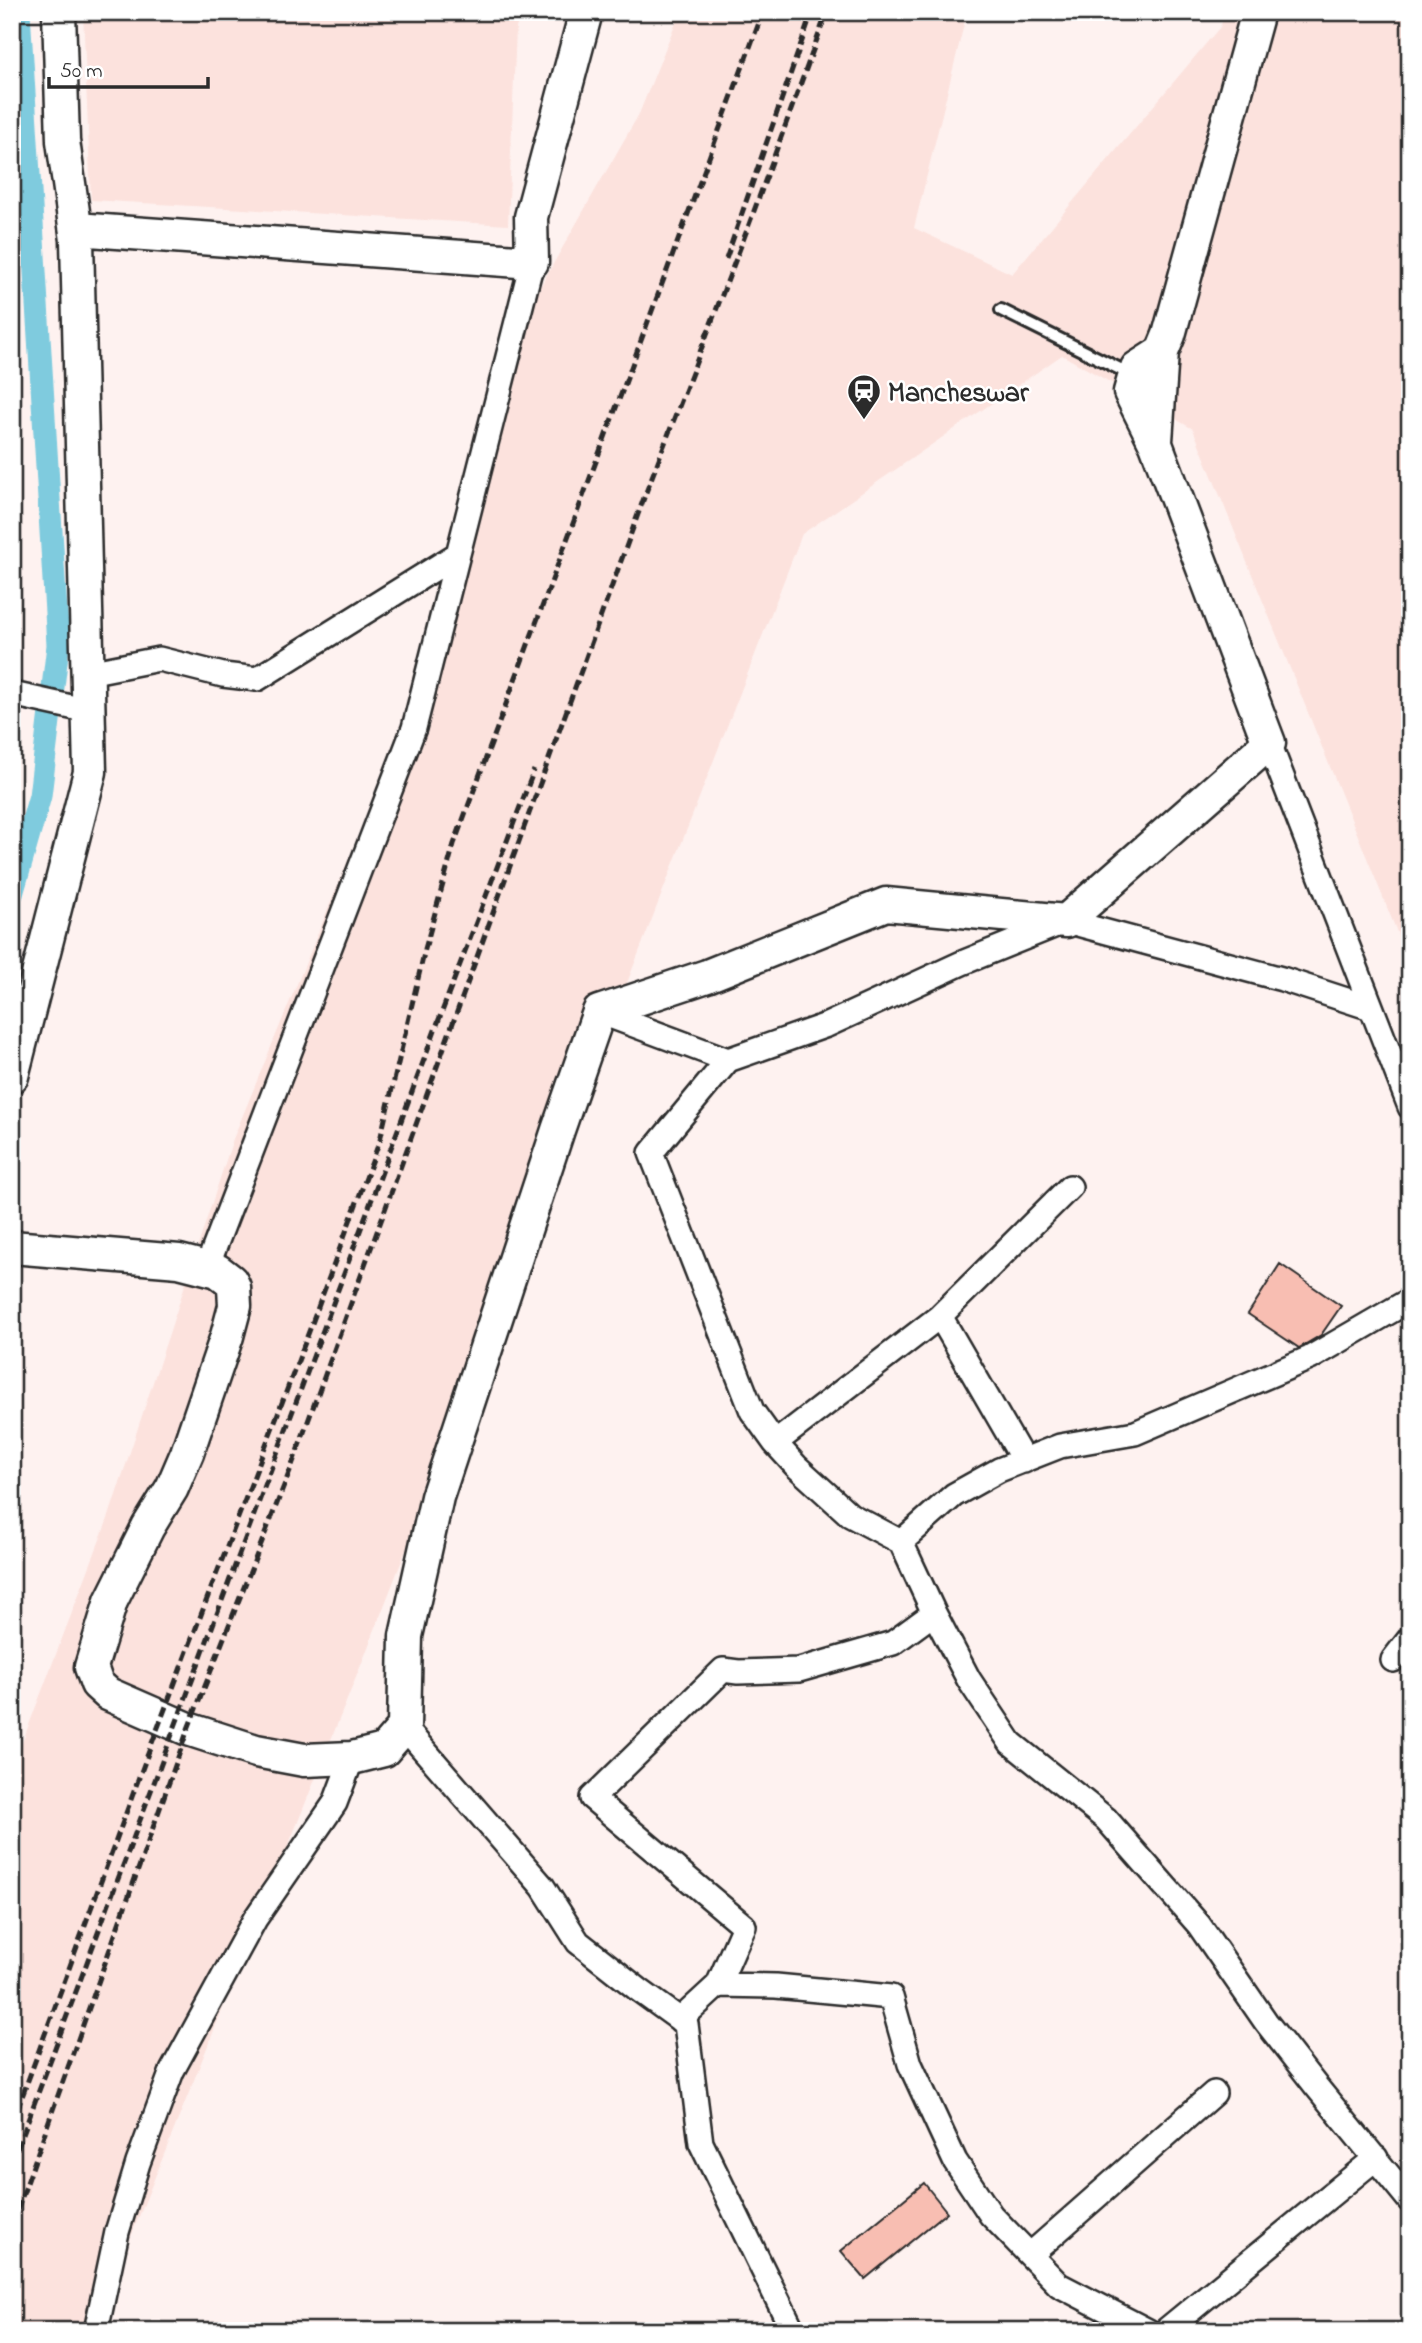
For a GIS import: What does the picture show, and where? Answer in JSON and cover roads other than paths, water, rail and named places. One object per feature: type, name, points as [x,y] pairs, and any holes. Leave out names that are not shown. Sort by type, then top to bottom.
[{"type":"street","points":[[12,1076],[90,772],[76,229],[63,141],[59,12]]},
{"type":"street","points":[[206,1267],[414,728],[532,262],[531,217],[586,12]]},
{"type":"street","points":[[1156,444],[1162,352],[1169,335],[1258,12]]},
{"type":"street","points":[[76,229],[532,262]]},
{"type":"street","points":[[1162,352],[1137,368],[1130,392],[1156,444],[1410,1107]]},
{"type":"street","points":[[88,673],[159,659],[223,676],[257,679],[458,554]]},
{"type":"street","points":[[12,694],[88,711]]},
{"type":"street","points":[[1269,743],[1066,921],[962,963],[827,1025],[728,1060],[651,1153],[752,1411],[775,1443],[850,1515],[901,1542],[934,1614],[969,1680],[1011,1743],[1115,1828],[1199,1926],[1283,2043],[1376,2158],[1402,2173],[1410,2201]]},
{"type":"street","points":[[599,1012],[707,976],[886,904],[1066,921],[1282,979],[1371,1008]]},
{"type":"street","points":[[12,1247],[179,1261],[218,1271],[231,1281],[234,1287],[235,1306],[227,1336],[177,1477],[110,1601],[91,1667],[97,1685],[108,1694],[188,1729],[256,1751],[304,1760],[352,1758],[384,1750],[404,1727],[406,1636],[437,1497],[599,1012]]},
{"type":"street","points":[[599,1012],[728,1060]]},
{"type":"street","points":[[775,1443],[940,1316],[1070,1187]]},
{"type":"street","points":[[901,1542],[954,1495],[999,1470],[1060,1446],[1135,1433],[1310,1358],[1410,1300]]},
{"type":"street","points":[[940,1316],[1024,1461]]},
{"type":"street","points":[[680,2020],[718,1985],[744,1926],[592,1798],[723,1670],[799,1670],[893,1643],[934,1614]]},
{"type":"street","points":[[1393,1660],[1410,1638]]},
{"type":"street","points":[[404,1727],[543,1887],[578,1942],[686,2024],[701,2143],[793,2331]]},
{"type":"street","points":[[96,2331],[117,2232],[138,2163],[172,2071],[255,1919],[335,1803],[352,1758]]},
{"type":"street","points":[[718,1985],[776,1986],[891,1997],[910,2064],[955,2161],[991,2215],[1059,2285],[1148,2331]]},
{"type":"street","points":[[1030,2255],[1214,2093]]},
{"type":"street","points":[[1165,2331],[1376,2158]]},
{"type":"lane","points":[[1001,310],[1135,376]]},
{"type":"waterway","points":[[12,894],[40,796],[58,645],[19,12]]},
{"type":"railway","points":[[12,2124],[144,1764],[380,1140],[425,949],[454,844],[763,12]]},
{"type":"railway","points":[[726,259],[812,12]]},
{"type":"railway","points":[[12,2225],[188,1729],[291,1468],[645,495],[827,12]]},
{"type":"railway","points":[[12,2163],[534,770]]},
{"type":"place","name":"Mancheswar","points":[[864,421]]}]
